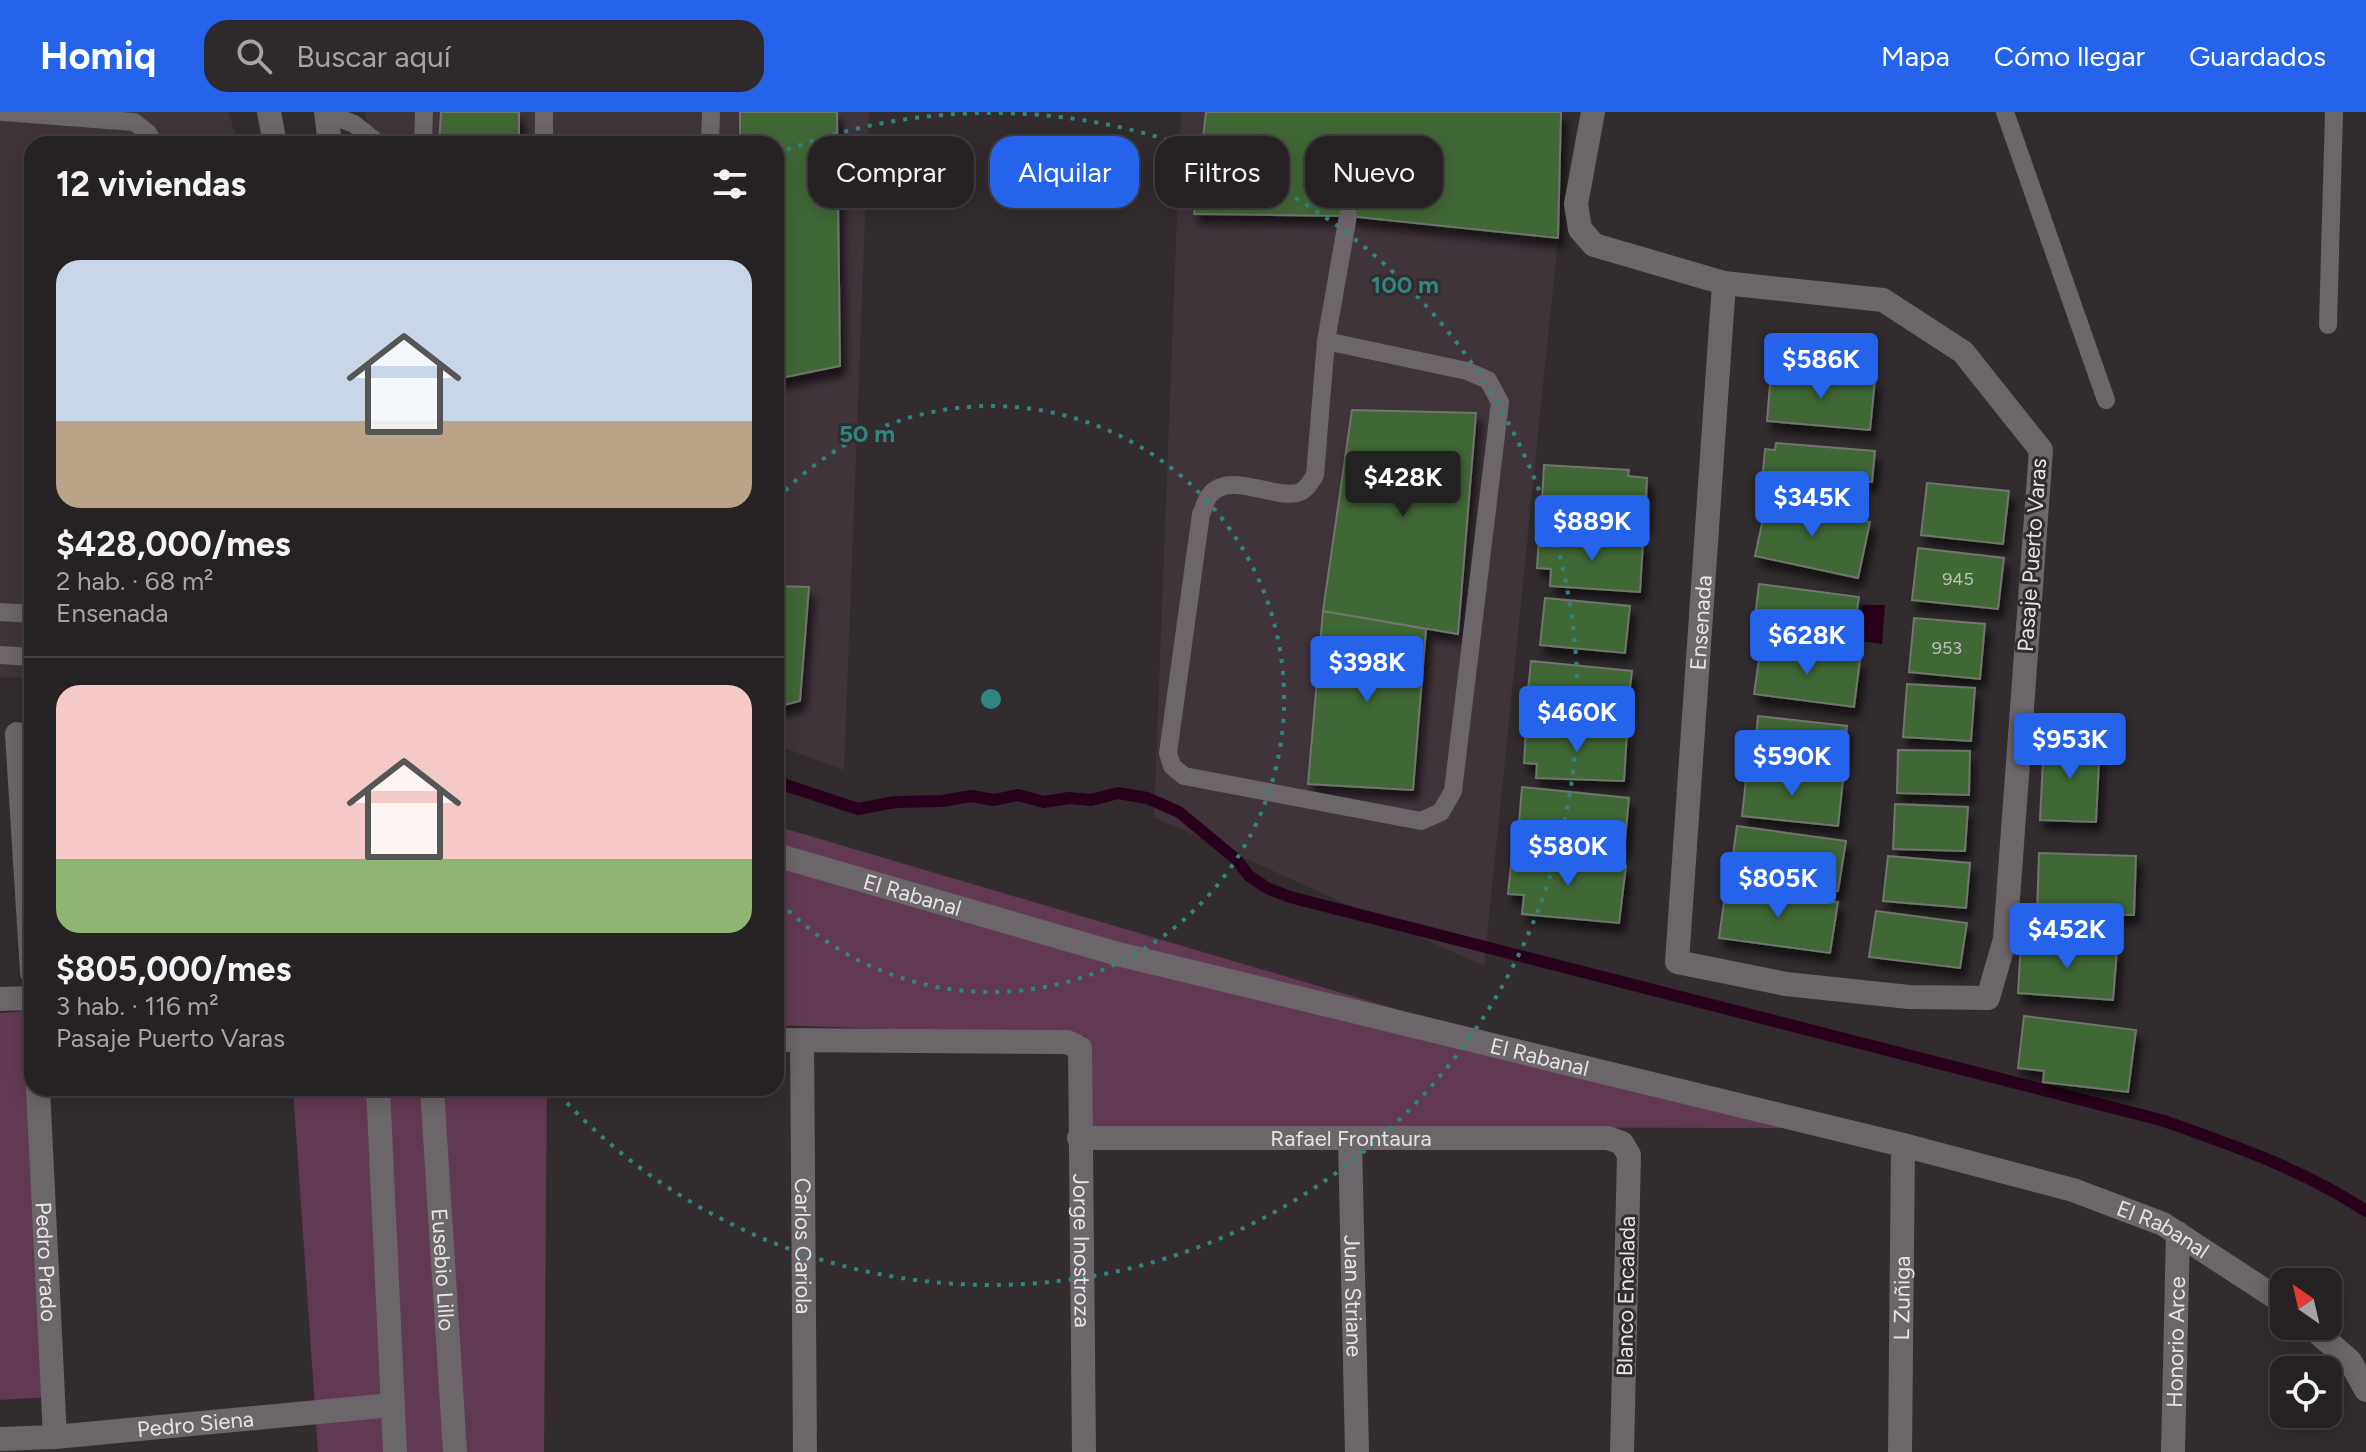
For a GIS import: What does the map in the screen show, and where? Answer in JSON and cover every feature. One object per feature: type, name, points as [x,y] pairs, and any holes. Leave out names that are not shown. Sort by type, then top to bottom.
[{"type":"street","points":[[269,112],[274,136]]},
{"type":"street","name":"Pasaje Puerto Varas","points":[[1593,112],[1576,204],[1580,229],[1594,245],[1724,283],[1883,300],[1963,352],[2041,450],[2005,939],[1988,998],[1909,997],[1801,985],[1677,962]]},
{"type":"street","points":[[326,113],[329,136]]},
{"type":"street","name":"Ensenada","points":[[1677,962],[1724,283]]},
{"type":"street","points":[[16,734],[24,854]]},
{"type":"street","name":"El Rabanal","points":[[784,857],[1118,954],[1903,1145],[2073,1190],[2163,1224],[2270,1294]]},
{"type":"street","points":[[0,999],[24,998]]},
{"type":"street","points":[[784,1040],[802,1040]]},
{"type":"street","name":"Jorge Inostroza","points":[[802,1040],[1067,1042],[1080,1048],[1084,1452]]},
{"type":"street","name":"Carlos Cariola","points":[[802,1040],[805,1452]]},
{"type":"street","name":"Pedro Prado","points":[[38,1096],[55,1437]]},
{"type":"street","points":[[378,1096],[395,1452]]},
{"type":"street","name":"Eusebio Lillo","points":[[433,1096],[455,1452]]},
{"type":"street","name":"Rafael Frontaura","points":[[1079,1138],[1608,1138],[1622,1143]]},
{"type":"street","name":"Juan Striane","points":[[1350,1140],[1357,1452]]},
{"type":"street","name":"Blanco Encalada","points":[[1622,1143],[1629,1155],[1622,1452]]},
{"type":"street","name":"L Zuñiga","points":[[1900,1452],[1903,1145]]},
{"type":"street","name":"Honorio Arce","points":[[2173,1452],[2178,1233]]},
{"type":"street","points":[[2326,1340],[2350,1361],[2366,1390]]},
{"type":"street","name":"Pedro Siena","points":[[0,1439],[55,1437],[392,1405]]},
{"type":"lane","points":[[3,112],[134,122],[150,136]]},
{"type":"lane","points":[[423,136],[424,112]]},
{"type":"lane","points":[[544,112],[544,136]]},
{"type":"lane","points":[[710,136],[711,112]]},
{"type":"lane","points":[[2005,112],[2106,400]]},
{"type":"lane","points":[[2328,325],[2334,112]]},
{"type":"lane","points":[[326,113],[354,124],[369,136]]},
{"type":"lane","points":[[1326,341],[1467,371],[1488,380],[1500,402],[1453,791],[1441,812],[1421,821],[1184,776],[1172,766],[1168,753],[1201,514],[1209,495],[1222,486],[1242,485],[1296,494],[1308,487],[1315,475],[1326,341],[1348,216]]},
{"type":"lane","points":[[0,612],[24,614]]},
{"type":"lane","points":[[0,655],[24,656]]},
{"type":"shaded area","points":[[0,112],[228,112],[236,136],[24,136],[24,678],[0,677]]},
{"type":"shaded area","points":[[365,112],[869,112],[868,136],[808,136],[808,208],[865,208],[844,770],[784,748],[784,136],[369,136]]},
{"type":"shaded area","points":[[1181,112],[1561,112],[1558,238],[1484,966],[1154,817],[1177,208],[1289,208],[1289,136],[1180,136]]},
{"type":"shaded area","points":[[1862,605],[1885,605],[1882,644],[1858,641]]},
{"type":"shaded area","points":[[784,828],[1799,1128],[1088,1127],[1086,1036],[784,1025]]},
{"type":"shaded area","points":[[24,1011],[24,1096],[29,1096],[47,1397],[0,1400],[0,1013]]},
{"type":"shaded area","points":[[294,1096],[547,1096],[544,1452],[318,1452]]},
{"type":"building","points":[[441,112],[519,112],[519,136],[440,136]]},
{"type":"building","points":[[740,112],[837,112],[837,136],[808,136],[808,208],[838,208],[840,366],[784,377],[784,136],[740,136]]},
{"type":"building","points":[[1206,112],[1561,112],[1558,238],[1348,216],[1194,214],[1195,208],[1289,208],[1289,136],[1203,136]]},
{"type":"building","points":[[1771,372],[1875,380],[1870,430],[1767,421]]},
{"type":"building","points":[[1352,410],[1476,413],[1458,634],[1323,611]]},
{"type":"building","points":[[1776,443],[1875,451],[1872,482],[1860,481],[1858,500],[1761,492],[1765,449],[1775,450]]},
{"type":"building","points":[[1544,465],[1629,470],[1628,476],[1647,478],[1645,522],[1554,517],[1554,502],[1542,501]]},
{"type":"building","points":[[1927,483],[2009,491],[2003,544],[1921,535]]},
{"type":"building","points":[[1767,500],[1870,522],[1858,578],[1755,556]]},
{"type":"building","points":[[1539,536],[1643,542],[1640,592],[1550,586],[1551,569],[1537,568]]},
{"type":"building","points":[[1918,548],[2004,558],[1998,609],[1912,600]]},
{"type":"building","points":[[1759,584],[1859,597],[1852,639],[1754,626]]},
{"type":"building","points":[[784,586],[809,587],[800,701],[784,705]]},
{"type":"building","points":[[1545,598],[1630,606],[1625,653],[1540,645]]},
{"type":"building","points":[[1323,611],[1426,629],[1413,790],[1308,784]]},
{"type":"building","points":[[1914,618],[1985,624],[1980,679],[1909,672]]},
{"type":"building","points":[[1761,646],[1860,660],[1854,707],[1754,694]]},
{"type":"building","points":[[1531,661],[1632,671],[1626,720],[1526,710]]},
{"type":"building","points":[[1907,684],[1975,688],[1971,741],[1903,737]]},
{"type":"building","points":[[1758,716],[1847,726],[1842,769],[1754,758]]},
{"type":"building","points":[[1526,728],[1627,732],[1624,781],[1536,778],[1537,764],[1524,763]]},
{"type":"building","points":[[2044,739],[2100,742],[2096,822],[2040,820]]},
{"type":"building","points":[[1898,750],[1970,751],[1969,795],[1897,793]]},
{"type":"building","points":[[1747,770],[1843,780],[1838,826],[1742,816]]},
{"type":"building","points":[[1522,787],[1629,798],[1624,850],[1532,840],[1534,824],[1519,823]]},
{"type":"building","points":[[1895,804],[1968,807],[1965,851],[1893,849]]},
{"type":"building","points":[[1737,826],[1846,841],[1838,891],[1730,876]]},
{"type":"building","points":[[2039,853],[2136,856],[2134,915],[2037,913]]},
{"type":"building","points":[[1512,855],[1626,866],[1619,923],[1522,914],[1524,895],[1508,894]]},
{"type":"building","points":[[1888,856],[1970,863],[1966,908],[1883,901]]},
{"type":"building","points":[[1726,888],[1838,902],[1830,953],[1719,938]]},
{"type":"building","points":[[1876,911],[1967,923],[1960,968],[1869,957]]},
{"type":"building","points":[[2021,942],[2117,950],[2113,1000],[2018,993]]},
{"type":"building","points":[[2024,1016],[2136,1030],[2128,1092],[2043,1082],[2044,1071],[2018,1068]]},
{"type":"waterway","points":[[784,785],[858,809],[895,802],[942,801],[971,796],[994,800],[1018,795],[1044,802],[1069,798],[1091,800],[1118,793],[1147,798],[1179,812],[1237,860],[1249,876],[1267,888],[1290,897],[2161,1120],[2292,1170],[2366,1211]]}]
